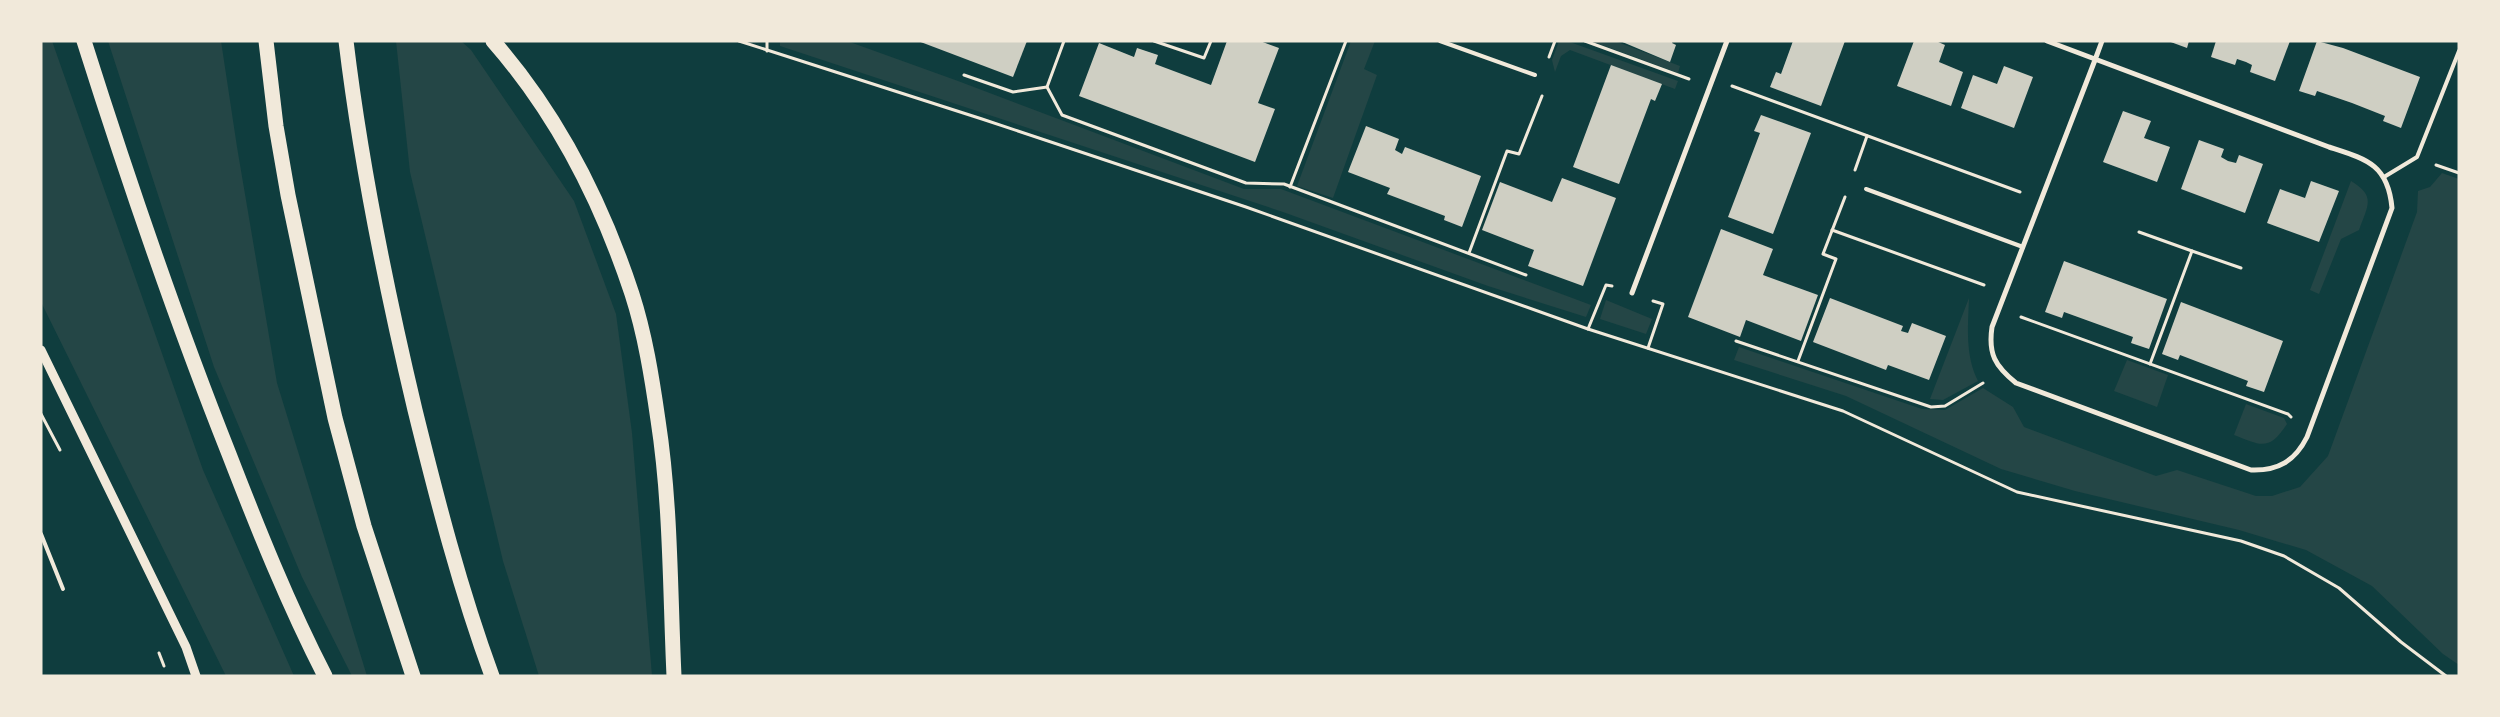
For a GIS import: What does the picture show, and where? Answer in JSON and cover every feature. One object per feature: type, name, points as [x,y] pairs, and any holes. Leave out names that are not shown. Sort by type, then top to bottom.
[{"type":"highway","points":[[84,41],[167,293],[266,550],[325,676]]},
{"type":"highway","points":[[266,41],[284,175],[304,278],[335,418],[364,526],[414,676]]},
{"type":"highway","points":[[346,41],[382,264],[397,334],[434,490],[492,676]]},
{"type":"highway","points":[[493,41],[534,94],[558,130],[586,179],[632,295],[647,355],[658,421],[666,494],[674,676]]},
{"type":"street","points":[[1632,293],[1727,41]]},
{"type":"street","points":[[2047,41],[2095,60],[2367,159],[2384,177],[2391,194],[2392,208],[2359,301],[2303,446],[2279,468],[2251,470],[2016,383],[2002,371],[1992,357],[1989,343],[1992,327],[2042,201],[2095,60],[2102,41]]},
{"type":"street","points":[[41,350],[186,647],[196,676]]},
{"type":"lane","points":[[1440,41],[1535,75]]},
{"type":"lane","points":[[2384,177],[2417,157],[2423,147],[2459,51]]},
{"type":"lane","points":[[1866,190],[2023,247]]},
{"type":"lane","points":[[41,534],[63,589]]},
{"type":"path","points":[[740,41],[1170,182],[1588,329],[1843,411],[2017,492],[2241,541],[2284,556],[2339,588],[2401,642],[2446,676]]},
{"type":"path","points":[[767,41],[767,51]]},
{"type":"path","points":[[1064,41],[1047,88],[1062,114],[1246,183],[1284,184],[1526,274]]},
{"type":"path","points":[[1154,41],[1204,58],[1212,41]]},
{"type":"path","points":[[1290,187],[1346,41]]},
{"type":"path","points":[[1550,65],[1548,60],[1554,41]]},
{"type":"path","points":[[1585,41],[1711,87]]},
{"type":"path","points":[[964,76],[1013,92],[1047,88]]},
{"type":"path","points":[[1713,79],[2042,201]]},
{"type":"path","points":[[1469,253],[1507,151],[1519,154],[1544,88]]},
{"type":"path","points":[[1798,361],[1836,259],[1823,254],[1846,194]]},
{"type":"path","points":[[1832,230],[2005,293]]},
{"type":"path","points":[[2139,232],[2241,268]]},
{"type":"path","points":[[2150,364],[2192,251]]},
{"type":"path","points":[[1999,309],[2288,414],[2307,437]]},
{"type":"path","points":[[1736,341],[1931,407],[1945,406],[2002,371]]},
{"type":"shaded area","points":[[41,41],[52,41],[203,470],[294,676],[226,676],[41,302]]},
{"type":"shaded area","points":[[108,41],[221,41],[277,383],[367,676],[352,676],[302,577],[214,367]]},
{"type":"shaded area","points":[[396,41],[461,41],[471,50],[574,201],[616,314],[632,433],[652,676],[539,676],[503,561],[410,172]]},
{"type":"shaded area","points":[[780,41],[847,41],[1244,189],[1281,189],[1591,305],[1586,317],[1488,286],[1283,212],[780,46]]},
{"type":"shaded area","points":[[1351,41],[1375,41],[1364,69],[1377,75],[1333,198],[1297,186]]},
{"type":"shaded area","points":[[1559,41],[1567,41],[1678,81],[1675,89],[1570,50],[1561,56],[1555,72],[1552,60]]},
{"type":"shaded area","points":[[1591,41],[1615,41],[1680,66],[1678,73]]},
{"type":"shaded area","points":[[2442,173],[2459,179],[2459,665],[2443,654],[2372,586],[2306,550],[2239,530],[2075,491],[2001,469],[1846,396],[1734,360],[1739,347],[1922,409],[1945,410],[1983,388],[2013,407],[2024,427],[2156,476],[2177,470],[2256,496],[2272,496],[2300,487],[2328,456],[2417,212],[2418,191],[2430,187]]},
{"type":"shaded area","points":[[2351,181],[2364,191],[2368,202],[2367,207],[2359,230],[2341,239],[2319,294],[2310,290]]},
{"type":"shaded area","points":[[1969,298],[1969,351],[1978,381],[1943,400],[1930,399]]},
{"type":"shaded area","points":[[1606,300],[1652,319],[1646,334],[1600,319]]},
{"type":"shaded area","points":[[2127,360],[2168,375],[2157,407],[2114,391]]},
{"type":"shaded area","points":[[2246,404],[2284,418],[2287,424],[2275,439],[2264,444],[2252,442],[2234,435]]},
{"type":"building","points":[[918,41],[1027,41],[1013,77]]},
{"type":"building","points":[[1227,41],[1260,41],[1279,48],[1258,103],[1275,109],[1255,162],[1079,96],[1099,43],[1134,57],[1137,48],[1158,55],[1155,64],[1211,85]]},
{"type":"building","points":[[1620,41],[1673,41],[1672,43],[1676,45],[1670,62]]},
{"type":"building","points":[[1793,41],[1845,41],[1821,106],[1770,87],[1776,72],[1781,74]]},
{"type":"building","points":[[1914,41],[1936,41],[1945,45],[1939,62],[1963,72],[1951,106],[1897,86]]},
{"type":"building","points":[[2168,41],[2189,41],[2187,48]]},
{"type":"building","points":[[2216,41],[2290,41],[2275,81],[2250,72],[2252,65],[2246,62],[2237,59],[2235,65],[2211,57]]},
{"type":"building","points":[[2317,41],[2343,48],[2420,77],[2401,128],[2383,121],[2385,116],[2352,103],[2317,91],[2315,96],[2299,91]]},
{"type":"building","points":[[1611,65],[1662,84],[1655,101],[1651,99],[1619,184],[1573,167]]},
{"type":"building","points":[[2004,66],[2033,77],[2014,128],[1961,108],[1973,75],[1997,84]]},
{"type":"building","points":[[2123,111],[2151,121],[2144,138],[2170,147],[2157,182],[2103,162]]},
{"type":"building","points":[[1761,115],[1811,133],[1773,234],[1728,217],[1760,133],[1754,131]]},
{"type":"building","points":[[1366,126],[1399,139],[1395,150],[1402,154],[1405,147],[1481,176],[1462,227],[1444,220],[1445,216],[1387,194],[1390,188],[1348,172]]},
{"type":"building","points":[[2199,140],[2224,149],[2221,157],[2228,161],[2236,163],[2239,155],[2263,164],[2245,213],[2181,189]]},
{"type":"building","points":[[1562,178],[1616,198],[1583,286],[1528,266],[1534,250],[1482,230],[1500,182],[1552,202]]},
{"type":"building","points":[[2311,181],[2339,191],[2319,242],[2267,223],[2280,189],[2305,198]]},
{"type":"building","points":[[1721,229],[1773,249],[1763,275],[1818,295],[1801,341],[1746,320],[1740,337],[1688,317]]},
{"type":"building","points":[[2064,261],[2167,299],[2149,349],[2131,343],[2133,337],[2064,312],[2062,318],[2045,312]]},
{"type":"building","points":[[1830,298],[1903,326],[1901,331],[1908,333],[1912,323],[1946,336],[1929,380],[1888,365],[1886,370],[1813,342]]},
{"type":"building","points":[[2181,302],[2283,341],[2264,392],[2246,386],[2248,381],[2180,355],[2178,360],[2162,354]]}]
